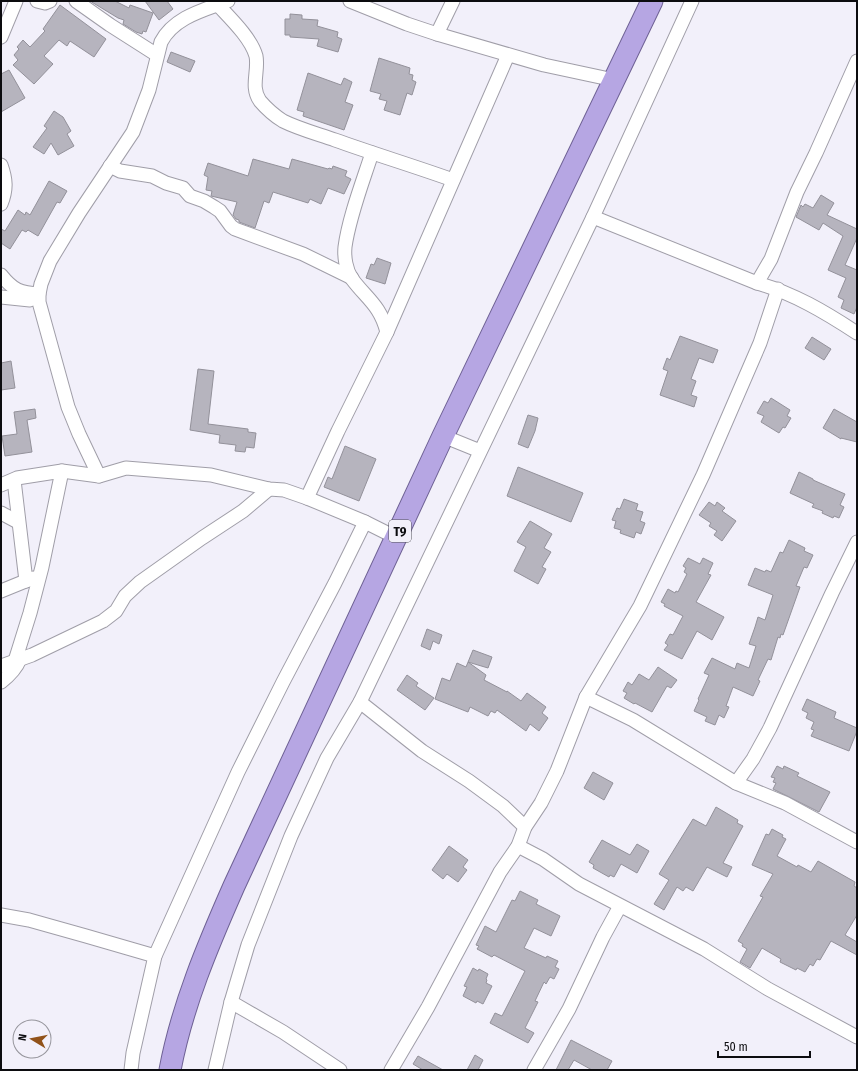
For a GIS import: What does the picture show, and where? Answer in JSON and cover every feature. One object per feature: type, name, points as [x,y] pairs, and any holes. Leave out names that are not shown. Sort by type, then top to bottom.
[{"type":"highway","name":"T9","points":[[170,1070],[189,998],[206,951],[234,886],[444,436],[652,1]]},
{"type":"street","points":[[1,37],[16,1]]},
{"type":"street","points":[[37,1],[45,3],[50,1]]},
{"type":"street","points":[[76,1],[157,55]]},
{"type":"street","points":[[350,1],[407,24],[437,34],[544,65],[614,80]]},
{"type":"street","points":[[437,34],[453,1]]},
{"type":"street","points":[[215,1070],[231,1002],[248,945],[291,836],[327,758],[360,702],[593,217],[692,1]]},
{"type":"street","points":[[99,476],[68,407],[39,298],[44,275],[50,262],[79,213],[129,138],[139,119],[149,90],[162,38],[172,26],[183,19],[223,3],[254,51],[256,62],[255,87],[258,96],[268,109],[283,120],[372,153],[453,180]]},
{"type":"street","points":[[307,498],[387,332],[508,55]]},
{"type":"street","points":[[757,283],[771,259],[797,192],[857,61]]},
{"type":"street","points":[[372,153],[347,233],[345,248],[346,264],[352,278],[381,314],[387,332]]},
{"type":"street","points":[[1,165],[6,180],[4,196],[1,204]]},
{"type":"street","points":[[110,166],[120,171],[152,176],[166,183],[183,188],[190,196],[220,211],[235,229],[303,254],[352,278]]},
{"type":"street","points":[[593,217],[757,283],[778,289],[814,306],[857,333]]},
{"type":"street","points":[[1,275],[13,288],[39,298]]},
{"type":"street","points":[[391,1070],[428,1007],[500,872],[518,846],[525,828],[541,803],[557,771],[586,697],[640,606],[699,482],[760,343],[778,289]]},
{"type":"street","points":[[1,296],[39,298]]},
{"type":"street","points":[[444,436],[480,450]]},
{"type":"street","points":[[1,485],[14,480],[62,471],[99,476],[126,468],[211,475],[269,489],[284,490],[365,522],[397,538]]},
{"type":"street","points":[[1,682],[11,674],[18,665],[40,575],[62,471]]},
{"type":"street","points":[[14,480],[26,581]]},
{"type":"street","points":[[1,666],[32,655],[103,621],[116,611],[125,596],[140,582],[243,511],[269,489]]},
{"type":"street","points":[[1,513],[18,522]]},
{"type":"street","points":[[131,1070],[133,1053],[155,956],[238,772],[283,682],[335,584],[365,522]]},
{"type":"street","points":[[736,784],[753,759],[770,728],[857,542]]},
{"type":"street","points":[[1,591],[40,575]]},
{"type":"street","points":[[586,697],[633,720],[736,784],[785,803],[857,842]]},
{"type":"street","points":[[360,702],[422,751],[469,781],[503,806],[525,828]]},
{"type":"street","points":[[518,846],[542,859],[579,884],[704,949],[768,989],[857,1037]]},
{"type":"street","points":[[534,1070],[569,1009],[603,937],[620,906]]},
{"type":"street","points":[[3,915],[29,920],[155,956]]},
{"type":"street","points":[[231,1002],[283,1032],[340,1070]]},
{"type":"building","points":[[90,1],[115,1],[129,8],[130,5],[153,13],[146,32],[143,31],[142,34],[123,24],[124,20]]},
{"type":"building","points":[[145,1],[167,1],[173,9],[159,20]]},
{"type":"building","points":[[60,5],[106,39],[94,57],[70,41],[67,46],[59,40],[44,56],[53,64],[34,84],[13,65],[18,60],[14,55],[19,49],[17,47],[23,40],[30,47],[45,31],[43,29]]},
{"type":"building","points":[[290,14],[302,15],[302,19],[318,20],[317,26],[338,32],[337,37],[342,39],[338,52],[317,46],[319,39],[290,37],[290,35],[285,35],[285,19],[290,19]]},
{"type":"building","points":[[171,52],[195,61],[190,72],[167,62]]},
{"type":"building","points":[[379,58],[410,68],[409,74],[413,75],[412,80],[416,82],[412,95],[407,93],[400,115],[384,110],[387,101],[379,99],[381,94],[370,91]]},
{"type":"building","points":[[9,70],[25,98],[1,112],[1,74]]},
{"type":"building","points":[[308,73],[341,85],[344,78],[352,82],[345,102],[353,105],[344,130],[303,116],[304,112],[297,110]]},
{"type":"building","points":[[54,111],[63,117],[71,131],[67,134],[74,146],[58,155],[51,143],[44,154],[33,147],[47,128],[44,126]]},
{"type":"building","points":[[253,159],[289,169],[292,159],[328,169],[332,169],[333,166],[347,171],[345,176],[351,179],[344,194],[328,188],[321,204],[310,199],[308,203],[273,192],[269,203],[264,201],[255,228],[239,222],[239,220],[233,215],[237,202],[211,196],[212,191],[206,190],[208,177],[204,175],[208,163],[248,176]]},
{"type":"building","points":[[49,181],[67,191],[60,203],[57,202],[38,236],[28,230],[26,232],[22,230],[10,249],[1,243],[1,229],[5,231],[18,210],[25,215],[26,212],[30,215]]},
{"type":"building","points":[[821,195],[834,203],[827,215],[857,229],[857,238],[845,265],[857,270],[857,307],[854,314],[841,308],[844,300],[838,297],[846,278],[828,270],[843,236],[823,223],[819,230],[796,217],[801,205],[803,207],[805,204],[813,208]]},
{"type":"building","points":[[377,258],[391,263],[385,284],[366,278],[371,264],[374,265]]},
{"type":"building","points":[[680,336],[718,350],[713,363],[699,358],[691,379],[696,381],[691,395],[697,397],[694,407],[660,395],[668,371],[663,369],[667,358],[670,360]]},
{"type":"building","points":[[812,337],[831,349],[824,360],[805,348]]},
{"type":"building","points":[[11,361],[15,388],[1,390],[1,363]]},
{"type":"building","points":[[198,369],[214,371],[208,424],[248,429],[248,432],[256,433],[254,448],[246,447],[245,452],[235,451],[236,445],[219,443],[220,435],[190,430]]},
{"type":"building","points":[[771,398],[790,410],[787,416],[791,418],[785,428],[783,427],[779,433],[761,422],[764,416],[757,413],[764,401],[768,403]]},
{"type":"building","points":[[35,409],[36,418],[27,420],[32,452],[5,456],[2,436],[17,434],[14,412]]},
{"type":"building","points":[[834,409],[857,422],[857,442],[841,439],[823,428]]},
{"type":"building","points":[[528,415],[538,418],[535,431],[528,448],[518,444]]},
{"type":"building","points":[[345,446],[376,459],[359,501],[324,487],[328,477],[332,479]]},
{"type":"building","points":[[518,467],[583,493],[571,522],[507,496]]},
{"type":"building","points":[[799,472],[845,494],[840,505],[844,507],[839,518],[834,516],[833,518],[822,513],[823,511],[812,507],[814,504],[790,493]]},
{"type":"building","points":[[624,499],[638,504],[636,510],[643,512],[640,521],[645,523],[641,534],[636,532],[634,538],[620,533],[621,530],[614,528],[616,521],[612,520],[617,508],[620,509]]},
{"type":"building","points":[[709,502],[715,506],[717,502],[725,508],[722,511],[736,521],[722,541],[714,535],[717,531],[709,526],[711,523],[699,515]]},
{"type":"building","points":[[530,521],[552,534],[544,548],[551,552],[542,567],[546,569],[538,584],[514,571],[526,547],[517,542]]},
{"type":"building","points":[[789,540],[805,548],[804,551],[813,555],[807,568],[804,567],[796,586],[800,587],[783,635],[781,634],[780,638],[778,637],[771,660],[768,659],[758,680],[760,681],[753,696],[733,687],[726,706],[729,707],[724,718],[719,715],[715,725],[705,721],[707,717],[694,711],[709,675],[704,673],[712,658],[735,669],[737,663],[749,668],[756,646],[749,644],[758,617],[765,620],[773,595],[748,585],[755,568],[765,572],[766,570],[771,572],[780,552],[783,553]]},
{"type":"building","points":[[688,558],[700,564],[703,558],[713,563],[708,574],[711,575],[696,602],[724,617],[712,640],[697,631],[682,659],[664,650],[668,645],[665,643],[670,634],[673,635],[683,616],[664,606],[665,604],[661,602],[668,589],[675,593],[676,591],[678,592],[687,574],[684,572],[686,568],[683,566]]},
{"type":"building","points":[[427,629],[442,635],[439,644],[433,641],[430,650],[421,646]]},
{"type":"building","points":[[473,650],[492,657],[488,668],[468,662]]},
{"type":"building","points":[[468,662],[486,675],[484,680],[507,691],[521,701],[527,693],[546,707],[542,713],[548,718],[539,731],[530,724],[526,731],[497,710],[495,713],[491,711],[488,716],[470,707],[468,712],[435,699],[442,678],[450,681],[457,663],[466,667]]},
{"type":"building","points":[[658,667],[677,680],[671,688],[667,686],[652,712],[624,698],[627,693],[623,691],[628,682],[632,685],[639,674],[649,680]]},
{"type":"building","points":[[407,675],[418,683],[416,686],[434,698],[425,710],[397,690]]},
{"type":"building","points":[[807,699],[836,712],[834,718],[857,728],[849,751],[811,736],[814,730],[811,729],[814,722],[806,718],[808,713],[802,710]]},
{"type":"building","points":[[777,766],[783,769],[784,766],[799,773],[797,776],[830,792],[819,812],[773,789],[776,783],[773,782],[775,778],[771,777]]},
{"type":"building","points":[[593,772],[613,783],[604,800],[584,788]]},
{"type":"building","points":[[716,807],[738,820],[737,823],[743,826],[723,863],[732,867],[727,877],[707,867],[693,891],[686,887],[683,891],[677,887],[664,910],[654,904],[669,880],[659,874],[693,819],[706,826]]},
{"type":"building","points":[[772,829],[783,835],[782,837],[786,839],[777,856],[797,867],[798,865],[811,872],[818,861],[855,882],[854,886],[857,888],[857,915],[845,935],[857,942],[857,955],[831,941],[820,960],[817,959],[813,966],[810,964],[805,972],[797,968],[796,970],[780,962],[781,959],[762,948],[750,968],[740,962],[747,949],[738,941],[763,897],[760,896],[773,874],[752,865],[766,834],[769,835]]},
{"type":"building","points":[[602,840],[630,855],[637,844],[649,851],[637,873],[621,864],[614,877],[610,875],[609,877],[593,868],[594,865],[589,862]]},
{"type":"building","points":[[449,846],[468,860],[463,867],[467,870],[458,882],[447,874],[443,879],[432,870]]},
{"type":"building","points":[[520,891],[538,900],[536,904],[560,916],[551,936],[534,928],[524,948],[546,958],[547,956],[558,961],[555,967],[559,969],[554,979],[550,977],[546,984],[544,982],[535,1001],[538,1002],[525,1028],[534,1033],[528,1043],[490,1023],[495,1013],[502,1016],[525,971],[494,955],[492,957],[477,949],[479,946],[476,945],[485,926],[496,932],[512,900],[515,901]]},
{"type":"building","points":[[473,968],[478,971],[479,969],[488,974],[486,983],[492,986],[483,1004],[477,1001],[476,1003],[463,996],[467,987],[464,986]]},
{"type":"building","points":[[571,1040],[612,1061],[607,1070],[592,1070],[574,1060],[568,1070],[556,1070]]},
{"type":"building","points":[[475,1055],[483,1060],[478,1070],[467,1070]]},
{"type":"building","points":[[418,1056],[443,1070],[423,1070],[413,1064]]}]
